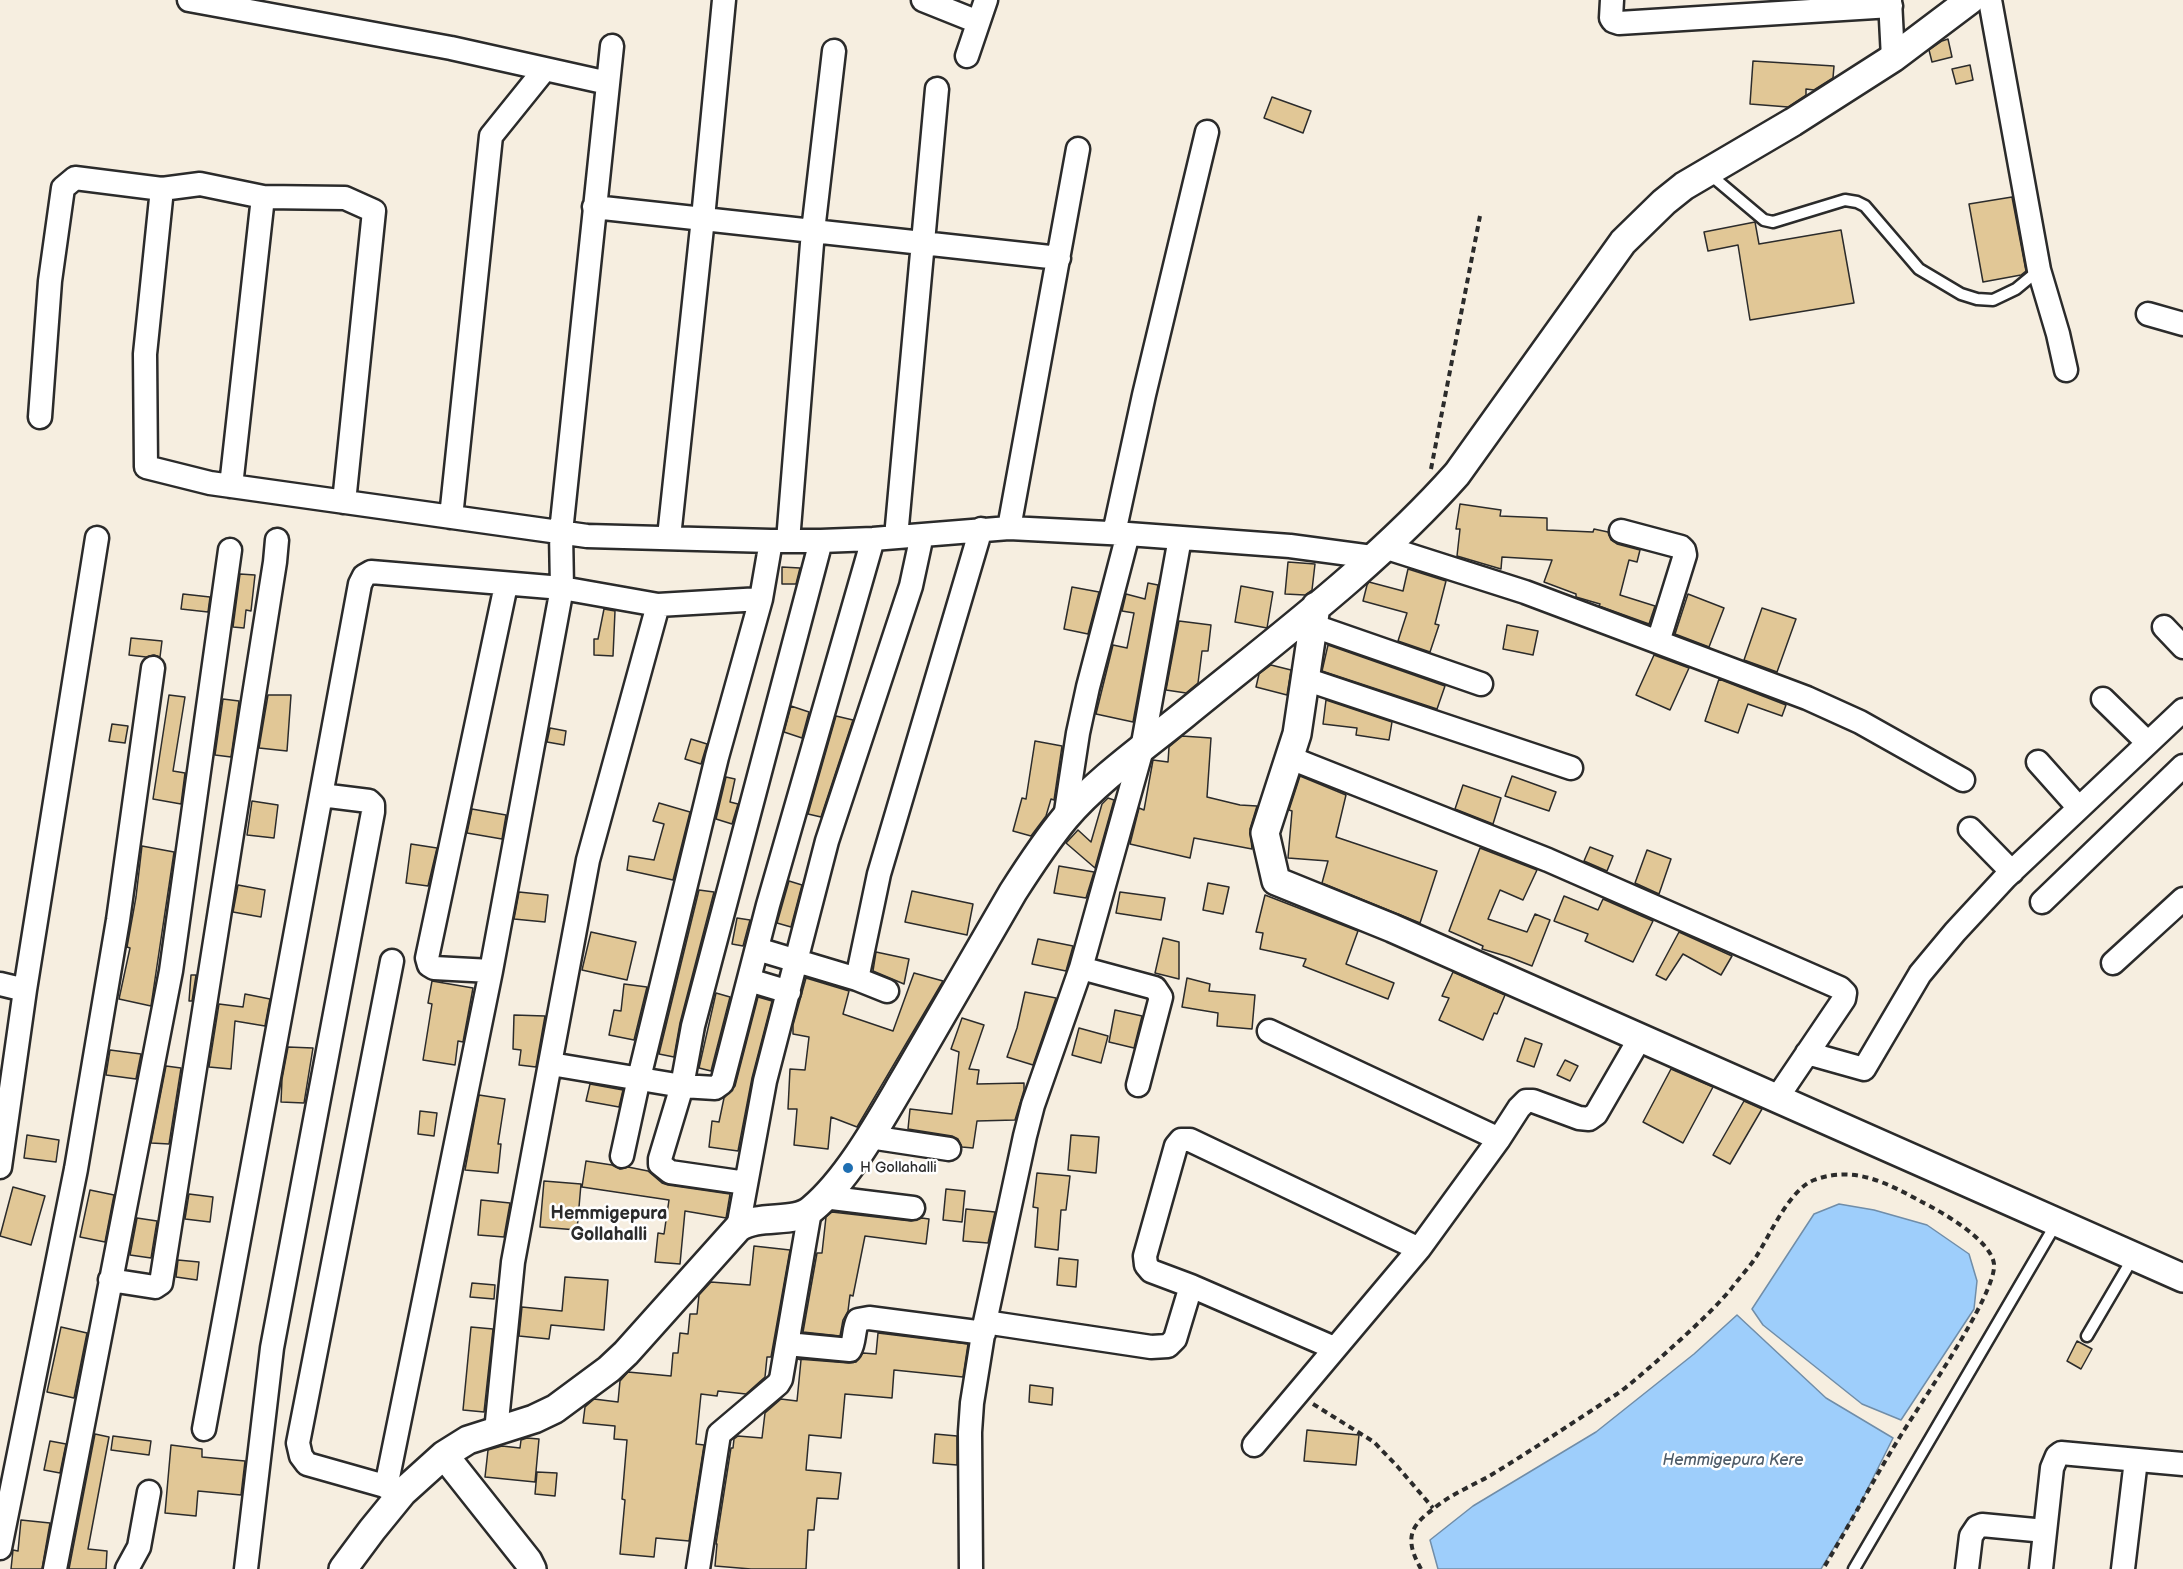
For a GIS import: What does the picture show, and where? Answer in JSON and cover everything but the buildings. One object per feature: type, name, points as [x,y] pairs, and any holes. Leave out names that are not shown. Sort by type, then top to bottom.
[{"type":"street","points":[[189,0],[452,48],[608,83]]},
{"type":"street","points":[[669,537],[704,218],[724,0]]},
{"type":"street","points":[[923,0],[978,22]]},
{"type":"street","points":[[967,56],[986,0]]},
{"type":"street","points":[[1612,0],[1611,18],[1619,23],[1711,9],[1891,3],[1893,58]]},
{"type":"street","points":[[395,1489],[468,1440],[534,1419],[555,1408],[601,1375],[626,1353],[738,1228],[750,1221],[796,1216],[817,1204],[870,1137],[1013,892],[1065,818],[1080,802],[1142,749],[1315,616],[1378,552],[1432,502],[1457,474],[1623,242],[1664,202],[1707,172],[1793,122],[1893,58],[1970,0]]},
{"type":"street","points":[[1990,0],[2039,270],[2066,370]]},
{"type":"street","points":[[344,1569],[372,1530],[395,1489],[562,588],[561,532],[612,46]]},
{"type":"street","points":[[622,1156],[717,757],[760,599],[780,541],[834,51]]},
{"type":"street","points":[[451,517],[491,136],[545,69]]},
{"type":"street","points":[[551,1064],[681,1086],[715,1088],[722,1083],[825,703],[884,538],[922,243],[937,89]]},
{"type":"street","points":[[1065,818],[1085,698],[1121,533],[1144,395],[1207,132]]},
{"type":"street","points":[[1009,528],[1078,149]]},
{"type":"street","points":[[40,417],[50,281],[63,188],[75,178],[162,189],[200,184],[263,197],[345,198],[374,211],[344,502]]},
{"type":"street","points":[[162,189],[145,354],[146,467],[210,483],[587,536],[820,541],[1009,528],[1121,533],[1378,552],[1525,592],[1808,698],[1860,722],[1964,780]]},
{"type":"street","points":[[231,486],[263,197]]},
{"type":"street","points":[[594,207],[1059,258]]},
{"type":"street","points":[[2148,314],[2183,324]]},
{"type":"street","points":[[857,979],[879,874],[981,529]]},
{"type":"street","points":[[1621,531],[1681,547],[1684,550],[1685,555],[1658,642]]},
{"type":"street","points":[[738,1228],[765,1081],[827,841],[908,596],[922,535]]},
{"type":"street","points":[[0,1167],[98,538]]},
{"type":"street","points":[[971,1569],[970,1432],[972,1403],[984,1327],[1033,1105],[1081,968],[1142,749],[1180,538]]},
{"type":"street","points":[[110,1280],[154,1287],[161,1283],[277,540]]},
{"type":"street","points":[[746,1183],[670,1172],[660,1164],[681,1086],[693,1026],[820,541]]},
{"type":"street","points":[[55,1569],[171,971],[230,550]]},
{"type":"street","points":[[204,1429],[360,584],[364,576],[371,572],[562,588],[658,605],[760,599]]},
{"type":"street","points":[[491,971],[434,968],[429,965],[427,958],[506,585]]},
{"type":"street","points":[[496,1431],[513,1262],[588,860],[658,605]]},
{"type":"street","points":[[1315,616],[1296,734],[1265,833],[1276,881],[1392,928],[2183,1278]]},
{"type":"street","points":[[1315,616],[1480,684]]},
{"type":"street","points":[[2164,627],[2183,647]]},
{"type":"street","points":[[0,1548],[76,1170],[118,920],[153,668]]},
{"type":"street","points":[[1305,680],[1571,768]]},
{"type":"street","points":[[2103,699],[2148,743]]},
{"type":"street","points":[[1808,1053],[1864,1069],[1920,974],[1955,932],[2012,872],[2183,710]]},
{"type":"street","points":[[1288,758],[1548,860],[1840,988],[1845,993],[1844,999],[1777,1098]]},
{"type":"street","points":[[2037,762],[2079,808]]},
{"type":"street","points":[[2042,902],[2183,766]]},
{"type":"street","points":[[246,1569],[272,1348],[374,812],[373,805],[369,801],[321,795]]},
{"type":"street","points":[[1970,829],[2012,872]]},
{"type":"street","points":[[2113,963],[2183,899]]},
{"type":"street","points":[[757,950],[857,979],[887,991]]},
{"type":"street","points":[[392,961],[298,1443],[301,1456],[307,1464],[395,1489]]},
{"type":"street","points":[[1081,968],[1155,988],[1161,998],[1138,1085]]},
{"type":"street","points":[[749,980],[789,992]]},
{"type":"street","points":[[0,984],[26,990]]},
{"type":"street","points":[[1269,1031],[1499,1139]]},
{"type":"street","points":[[1254,1445],[1419,1249],[1519,1108],[1526,1101],[1533,1101],[1579,1118],[1589,1119],[1596,1114],[1640,1038]]},
{"type":"street","points":[[870,1137],[949,1149]]},
{"type":"street","points":[[1334,1348],[1151,1271],[1146,1265],[1145,1256],[1176,1146],[1181,1140],[1190,1140],[1419,1249]]},
{"type":"street","points":[[817,1204],[912,1208]]},
{"type":"street","points":[[698,1569],[719,1434],[778,1384],[783,1370],[817,1204]]},
{"type":"street","points":[[787,1344],[850,1350],[858,1320],[869,1318],[984,1327],[1151,1347],[1168,1346],[1175,1339],[1191,1286]]},
{"type":"street","points":[[2041,1569],[2052,1468],[2061,1452],[2183,1464]]},
{"type":"street","points":[[444,1455],[532,1569]]},
{"type":"street","points":[[2123,1569],[2136,1461]]},
{"type":"street","points":[[127,1569],[139,1547],[149,1492]]},
{"type":"street","points":[[1967,1569],[1971,1536],[1977,1527],[1982,1525],[2045,1532]]},
{"type":"lane","points":[[1707,172],[1768,221],[1773,222],[1845,200],[1857,202],[1865,206],[1919,269],[1961,294],[1977,299],[1993,300],[2007,294],[2039,270]]},
{"type":"lane","points":[[1854,1569],[2058,1222]]},
{"type":"lane","points":[[2087,1336],[2135,1256]]},
{"type":"path","points":[[1432,502],[1428,484],[1480,216]]},
{"type":"path","points":[[1421,1569],[1414,1554],[1411,1538],[1414,1529],[1433,1508],[1492,1474],[1626,1388],[1728,1292],[1754,1260],[1792,1198],[1801,1188],[1811,1181],[1826,1176],[1866,1175],[1894,1186],[1970,1232],[1989,1252],[1994,1262],[1994,1274],[1959,1343],[1899,1438],[1823,1569]]},
{"type":"path","points":[[1296,1394],[1374,1442],[1433,1508]]},
{"type":"water","points":[[1839,1204],[1874,1210],[1927,1225],[1969,1254],[1977,1281],[1974,1309],[1901,1420],[1862,1404],[1763,1325],[1752,1309],[1814,1214]]},
{"type":"water","name":"Hemmigepura Kere","points":[[1737,1315],[1826,1398],[1893,1438],[1859,1506],[1821,1569],[1438,1569],[1430,1540],[1473,1506],[1596,1432],[1694,1354]]},
{"type":"place","name":"H Gollahalli","points":[[848,1168]]},
{"type":"district","name":"Hemmigepura Gollahalli","points":[[609,1224]]}]
